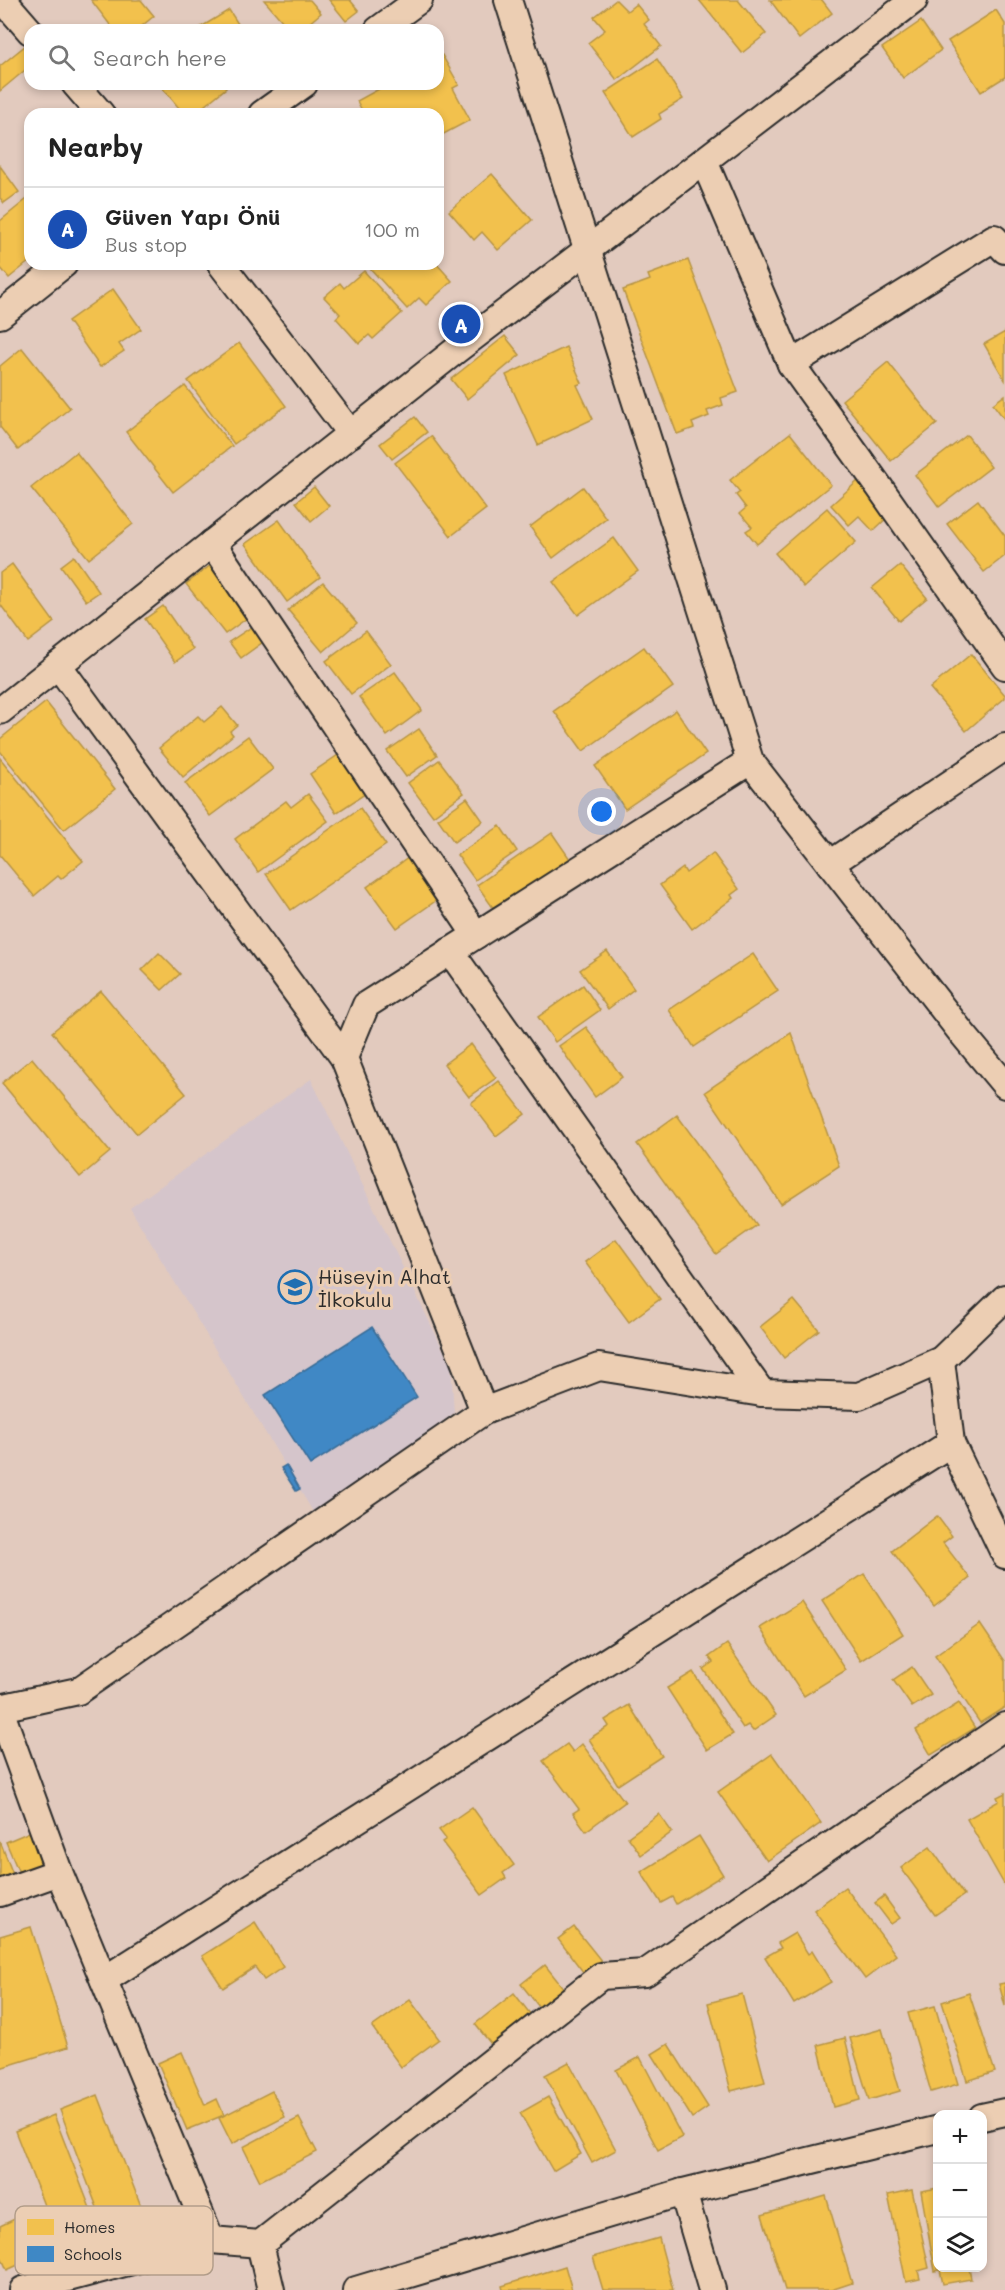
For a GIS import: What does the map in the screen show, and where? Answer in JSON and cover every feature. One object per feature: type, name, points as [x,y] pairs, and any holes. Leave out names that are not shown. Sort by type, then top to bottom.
[{"type":"street","points":[[3,0],[24,24]]},
{"type":"street","points":[[386,24],[419,0]]},
{"type":"street","points":[[508,0],[750,761],[1005,1085]]},
{"type":"street","points":[[0,711],[351,434],[914,0]]},
{"type":"street","points":[[80,90],[96,108]]},
{"type":"street","points":[[270,108],[296,90]]},
{"type":"street","points":[[704,161],[791,364],[1005,666]]},
{"type":"street","points":[[791,364],[994,238],[1005,250]]},
{"type":"street","points":[[0,315],[56,270]]},
{"type":"street","points":[[226,270],[351,434]]},
{"type":"street","points":[[212,543],[476,935]]},
{"type":"street","points":[[58,665],[344,1059],[484,1411]]},
{"type":"street","points":[[830,864],[1005,747]]},
{"type":"street","points":[[344,1059],[366,1005],[750,761]]},
{"type":"street","points":[[450,951],[762,1393]]},
{"type":"street","points":[[197,2206],[59,1872],[0,1709],[78,1691],[484,1411],[599,1367],[762,1393],[859,1396],[941,1360],[1005,1298]]},
{"type":"street","points":[[941,1360],[951,1443],[1005,1554]]},
{"type":"street","points":[[104,1980],[951,1443]]},
{"type":"street","points":[[213,2240],[260,2244],[601,1976],[645,1973],[1005,1726]]},
{"type":"street","points":[[0,1893],[59,1872]]},
{"type":"street","points":[[987,2117],[1005,2112]]},
{"type":"street","points":[[356,2290],[683,2192],[933,2130]]},
{"type":"street","points":[[683,2192],[712,2290]]},
{"type":"street","points":[[260,2244],[271,2290]]},
{"type":"street","points":[[23,2290],[79,2275]]},
{"type":"shaded area","name":"Hüseyin Alhat İlkokulu","points":[[311,1079],[451,1366],[454,1413],[315,1515],[130,1208]]},
{"type":"building: Homes","points":[[91,0],[141,0],[154,16],[144,24],[109,24]]},
{"type":"building: Homes","points":[[264,0],[310,0],[321,13],[308,24],[285,24]]},
{"type":"building: Homes","points":[[329,0],[350,0],[359,11],[346,21]]},
{"type":"building: Homes","points":[[616,0],[627,11],[636,4],[649,20],[644,24],[661,46],[617,80],[588,43],[605,30],[594,17]]},
{"type":"building: Homes","points":[[699,0],[738,0],[766,34],[742,53]]},
{"type":"building: Homes","points":[[770,0],[822,0],[832,13],[799,39]]},
{"type":"building: Homes","points":[[229,10],[238,24],[206,24]]},
{"type":"building: Homes","points":[[996,10],[1005,24],[1005,77],[981,92],[948,41]]},
{"type":"building: Homes","points":[[921,21],[941,50],[903,78],[882,48]]},
{"type":"building: Homes","points":[[24,47],[24,71],[0,91],[0,66]]},
{"type":"building: Homes","points":[[444,59],[459,85],[453,88],[470,120],[444,134],[444,108],[361,108],[357,101],[377,90],[444,90]]},
{"type":"building: Homes","points":[[657,59],[683,99],[659,114],[661,119],[633,137],[605,93]]},
{"type":"building: Homes","points":[[164,90],[224,90],[201,108],[179,108]]},
{"type":"building: Homes","points":[[0,166],[19,192],[4,203],[0,198]]},
{"type":"building: Homes","points":[[492,174],[532,220],[498,250],[482,232],[474,240],[449,211]]},
{"type":"building: Homes","points":[[24,201],[24,266],[9,278],[0,267],[0,221]]},
{"type":"building: Homes","points":[[688,260],[738,392],[721,398],[723,405],[707,411],[709,416],[692,423],[694,428],[677,434],[623,290],[650,280],[648,275]]},
{"type":"building: Homes","points":[[372,270],[442,270],[452,281],[426,305],[419,298],[407,309]]},
{"type":"building: Homes","points":[[364,271],[402,313],[373,339],[369,335],[359,344],[336,318],[340,314],[324,297],[340,283],[344,288]]},
{"type":"building: Homes","points":[[113,289],[141,329],[119,344],[124,351],[100,367],[68,321]]},
{"type":"building: Homes","points":[[1005,332],[1005,380],[984,344]]},
{"type":"building: Homes","points":[[505,336],[520,355],[467,399],[451,379]]},
{"type":"building: Homes","points":[[239,343],[286,406],[234,444],[188,381]]},
{"type":"building: Homes","points":[[566,347],[582,383],[577,385],[593,419],[538,445],[506,375]]},
{"type":"building: Homes","points":[[22,348],[70,408],[18,450],[0,427],[0,366]]},
{"type":"building: Homes","points":[[888,362],[937,424],[891,461],[842,400]]},
{"type":"building: Homes","points":[[185,386],[232,446],[173,492],[126,432]]},
{"type":"building: Homes","points":[[1005,395],[1005,420],[993,404]]},
{"type":"building: Homes","points":[[415,417],[427,432],[392,459],[380,444]]},
{"type":"building: Homes","points":[[790,433],[831,485],[757,544],[746,531],[752,527],[740,513],[746,508],[736,495],[740,492],[730,480]]},
{"type":"building: Homes","points":[[967,435],[991,467],[939,507],[915,475]]},
{"type":"building: Homes","points":[[431,436],[486,509],[451,536],[395,463]]},
{"type":"building: Homes","points":[[76,452],[133,524],[89,559],[31,488]]},
{"type":"building: Homes","points":[[859,480],[890,515],[873,531],[859,516],[849,525],[831,505]]},
{"type":"building: Homes","points":[[314,487],[329,506],[311,521],[296,502]]},
{"type":"building: Homes","points":[[583,487],[606,518],[553,558],[530,527]]},
{"type":"building: Homes","points":[[978,500],[1005,536],[1005,556],[984,572],[947,524]]},
{"type":"building: Homes","points":[[827,508],[856,542],[804,587],[775,553]]},
{"type":"building: Homes","points":[[279,520],[320,577],[287,602],[245,544]]},
{"type":"building: Homes","points":[[614,538],[638,571],[578,615],[553,582]]},
{"type":"building: Homes","points":[[74,556],[99,592],[86,601],[61,566]]},
{"type":"building: Homes","points":[[215,562],[254,613],[225,634],[186,584]]},
{"type":"building: Homes","points":[[12,564],[54,622],[28,642],[0,604],[0,573]]},
{"type":"building: Homes","points":[[900,565],[927,598],[899,621],[872,588]]},
{"type":"building: Homes","points":[[323,582],[357,623],[323,652],[288,610]]},
{"type":"building: Homes","points":[[163,606],[193,649],[175,662],[145,619]]},
{"type":"building: Homes","points":[[259,622],[270,637],[241,658],[229,642]]},
{"type":"building: Homes","points":[[366,631],[391,664],[351,694],[326,661]]},
{"type":"building: Homes","points":[[644,647],[673,687],[583,751],[554,711]]},
{"type":"building: Homes","points":[[971,654],[1005,695],[1005,698],[966,731],[930,688]]},
{"type":"building: Homes","points":[[395,672],[422,710],[387,736],[359,697]]},
{"type":"building: Homes","points":[[46,702],[115,789],[64,830],[0,751],[0,739]]},
{"type":"building: Homes","points":[[222,707],[237,725],[230,731],[233,735],[183,777],[159,748],[198,716],[204,722]]},
{"type":"building: Homes","points":[[676,710],[706,754],[625,809],[595,766]]},
{"type":"building: Homes","points":[[419,729],[437,755],[406,777],[387,751]]},
{"type":"building: Homes","points":[[248,736],[273,769],[210,816],[185,783]]},
{"type":"building: Homes","points":[[344,751],[371,790],[336,813],[310,774]]},
{"type":"building: Homes","points":[[0,758],[83,861],[61,879],[58,876],[34,896],[0,855]]},
{"type":"building: Homes","points":[[439,760],[464,793],[433,816],[408,783]]},
{"type":"building: Homes","points":[[308,794],[328,821],[258,872],[235,839],[286,801],[291,807]]},
{"type":"building: Homes","points":[[467,798],[483,821],[454,842],[438,819]]},
{"type":"building: Homes","points":[[360,808],[386,845],[291,910],[266,874]]},
{"type":"building: Homes","points":[[500,826],[517,851],[475,880],[457,855]]},
{"type":"building: Homes","points":[[552,833],[570,859],[529,888],[501,919],[477,885]]},
{"type":"building: Homes","points":[[415,853],[444,895],[397,928],[367,887]]},
{"type":"building: Homes","points":[[713,853],[739,889],[731,895],[733,898],[692,929],[660,885],[683,868],[686,873]]},
{"type":"building: Homes","points":[[607,951],[634,989],[608,1009],[580,970]]},
{"type":"building: Homes","points":[[159,953],[180,974],[162,990],[142,970]]},
{"type":"building: Homes","points":[[753,954],[778,991],[694,1047],[669,1010]]},
{"type":"building: Homes","points":[[583,985],[600,1010],[555,1042],[538,1017]]},
{"type":"building: Homes","points":[[101,991],[186,1094],[137,1134],[52,1032]]},
{"type":"building: Homes","points":[[586,1027],[622,1077],[595,1097],[559,1046]]},
{"type":"building: Homes","points":[[791,1033],[839,1166],[781,1204],[705,1092]]},
{"type":"building: Homes","points":[[471,1044],[496,1078],[469,1097],[444,1064]]},
{"type":"building: Homes","points":[[32,1058],[110,1152],[80,1177],[2,1083]]},
{"type":"building: Homes","points":[[499,1081],[525,1114],[496,1136],[471,1103]]},
{"type":"building: Homes","points":[[677,1115],[757,1225],[716,1254],[637,1144]]},
{"type":"building: Homes","points":[[616,1239],[660,1299],[629,1322],[585,1262]]},
{"type":"building: Homes","points":[[794,1300],[819,1330],[784,1358],[760,1327]]},
{"type":"building: Homes","points":[[937,1516],[952,1536],[943,1543],[970,1578],[934,1606],[892,1551]]},
{"type":"building: Homes","points":[[864,1574],[903,1634],[861,1661],[822,1601]]},
{"type":"building: Homes","points":[[802,1602],[846,1670],[804,1696],[760,1628]]},
{"type":"building: Homes","points":[[980,1624],[1005,1661],[1005,1707],[980,1723],[935,1656]]},
{"type":"building: Homes","points":[[727,1644],[776,1715],[753,1731],[748,1725],[743,1728],[703,1669],[713,1662],[709,1657]]},
{"type":"building: Homes","points":[[912,1667],[931,1695],[912,1707],[893,1680]]},
{"type":"building: Homes","points":[[693,1672],[733,1734],[707,1750],[667,1688]]},
{"type":"building: Homes","points":[[959,1703],[975,1728],[931,1755],[916,1730]]},
{"type":"building: Homes","points":[[629,1705],[662,1756],[618,1785],[589,1739],[609,1726],[605,1720]]},
{"type":"building: Homes","points":[[567,1744],[573,1752],[582,1744],[625,1802],[586,1831],[573,1813],[579,1809],[543,1761]]},
{"type":"building: Homes","points":[[772,1754],[821,1823],[767,1861],[718,1792]]},
{"type":"building: Homes","points":[[1005,1793],[1005,1886],[967,1819],[999,1801],[997,1797]]},
{"type":"building: Homes","points":[[472,1807],[514,1865],[503,1873],[506,1878],[482,1895],[442,1842],[446,1839],[439,1830]]},
{"type":"building: Homes","points":[[659,1814],[672,1832],[641,1855],[628,1837]]},
{"type":"building: Homes","points":[[32,1831],[46,1865],[20,1875],[6,1842]]},
{"type":"building: Homes","points":[[699,1836],[723,1875],[676,1904],[672,1897],[661,1903],[641,1872]]},
{"type":"building: Homes","points":[[0,1841],[14,1877],[0,1883]]},
{"type":"building: Homes","points":[[930,1847],[964,1895],[935,1915],[901,1868]]},
{"type":"building: Homes","points":[[845,1887],[896,1955],[865,1979],[814,1910]]},
{"type":"building: Homes","points":[[884,1896],[900,1918],[891,1924],[875,1903]]},
{"type":"building: Homes","points":[[255,1922],[283,1967],[264,1980],[255,1967],[223,1988],[202,1956]]},
{"type":"building: Homes","points":[[31,1927],[68,2047],[0,2068],[0,1936]]},
{"type":"building: Homes","points":[[574,1927],[607,1968],[590,1981],[558,1939]]},
{"type":"building: Homes","points":[[795,1933],[808,1954],[812,1951],[831,1982],[794,2004],[765,1957],[781,1948],[778,1943]]},
{"type":"building: Homes","points":[[545,1965],[572,1999],[547,2017],[521,1984]]},
{"type":"building: Homes","points":[[1005,1983],[1005,2006],[999,1984]]},
{"type":"building: Homes","points":[[514,1993],[538,2024],[499,2054],[475,2024]]},
{"type":"building: Homes","points":[[969,1993],[995,2072],[967,2081],[942,2002]]},
{"type":"building: Homes","points":[[742,1994],[765,2082],[731,2091],[708,2003]]},
{"type":"building: Homes","points":[[410,2000],[439,2039],[401,2067],[372,2027]]},
{"type":"building: Homes","points":[[935,2006],[958,2084],[931,2092],[908,2013]]},
{"type":"building: Homes","points":[[882,2029],[900,2091],[869,2100],[850,2038]]},
{"type":"building: Homes","points":[[845,2038],[860,2100],[833,2107],[818,2045]]},
{"type":"building: Homes","points":[[668,2044],[708,2107],[692,2118],[652,2054]]},
{"type":"building: Homes","points":[[182,2052],[205,2105],[217,2099],[224,2115],[187,2130],[158,2063]]},
{"type":"building: Homes","points":[[640,2057],[682,2137],[658,2150],[616,2070]]},
{"type":"building: Homes","points":[[569,2062],[616,2150],[592,2163],[545,2075]]},
{"type":"building: Homes","points":[[272,2091],[285,2117],[232,2144],[219,2118]]},
{"type":"building: Homes","points":[[98,2095],[141,2206],[96,2206],[60,2110]]},
{"type":"building: Homes","points":[[548,2097],[581,2154],[553,2171],[520,2113]]},
{"type":"building: Homes","points":[[54,2115],[89,2206],[44,2206],[15,2131]]},
{"type":"building: Homes","points":[[299,2118],[317,2152],[260,2181],[243,2147]]},
{"type":"building: Homes","points":[[933,2189],[933,2260],[921,2191]]},
{"type":"building: Homes","points":[[912,2190],[929,2268],[918,2271],[920,2279],[906,2282],[888,2195]]},
{"type":"building: Homes","points":[[826,2196],[852,2283],[831,2290],[785,2290],[762,2215]]},
{"type":"building: Homes","points":[[15,2219],[15,2266],[7,2270],[0,2254],[0,2226]]},
{"type":"building: Homes","points":[[659,2238],[673,2290],[603,2290],[593,2257]]},
{"type":"building: Homes","points":[[565,2266],[572,2290],[503,2290],[502,2286]]},
{"type":"building: Homes","points":[[940,2272],[970,2272],[971,2279],[943,2284]]},
{"type":"building: Schools","points":[[372,1327],[417,1397],[310,1465],[265,1395]]},
{"type":"building: Schools","points":[[286,1465],[300,1489],[296,1491],[281,1468]]},
{"type":"place","name":"Güven Yapı Önü","points":[[461,324]]},
{"type":"place","name":"Hüseyin Alhat İlkokulu","points":[[295,1287]]}]
